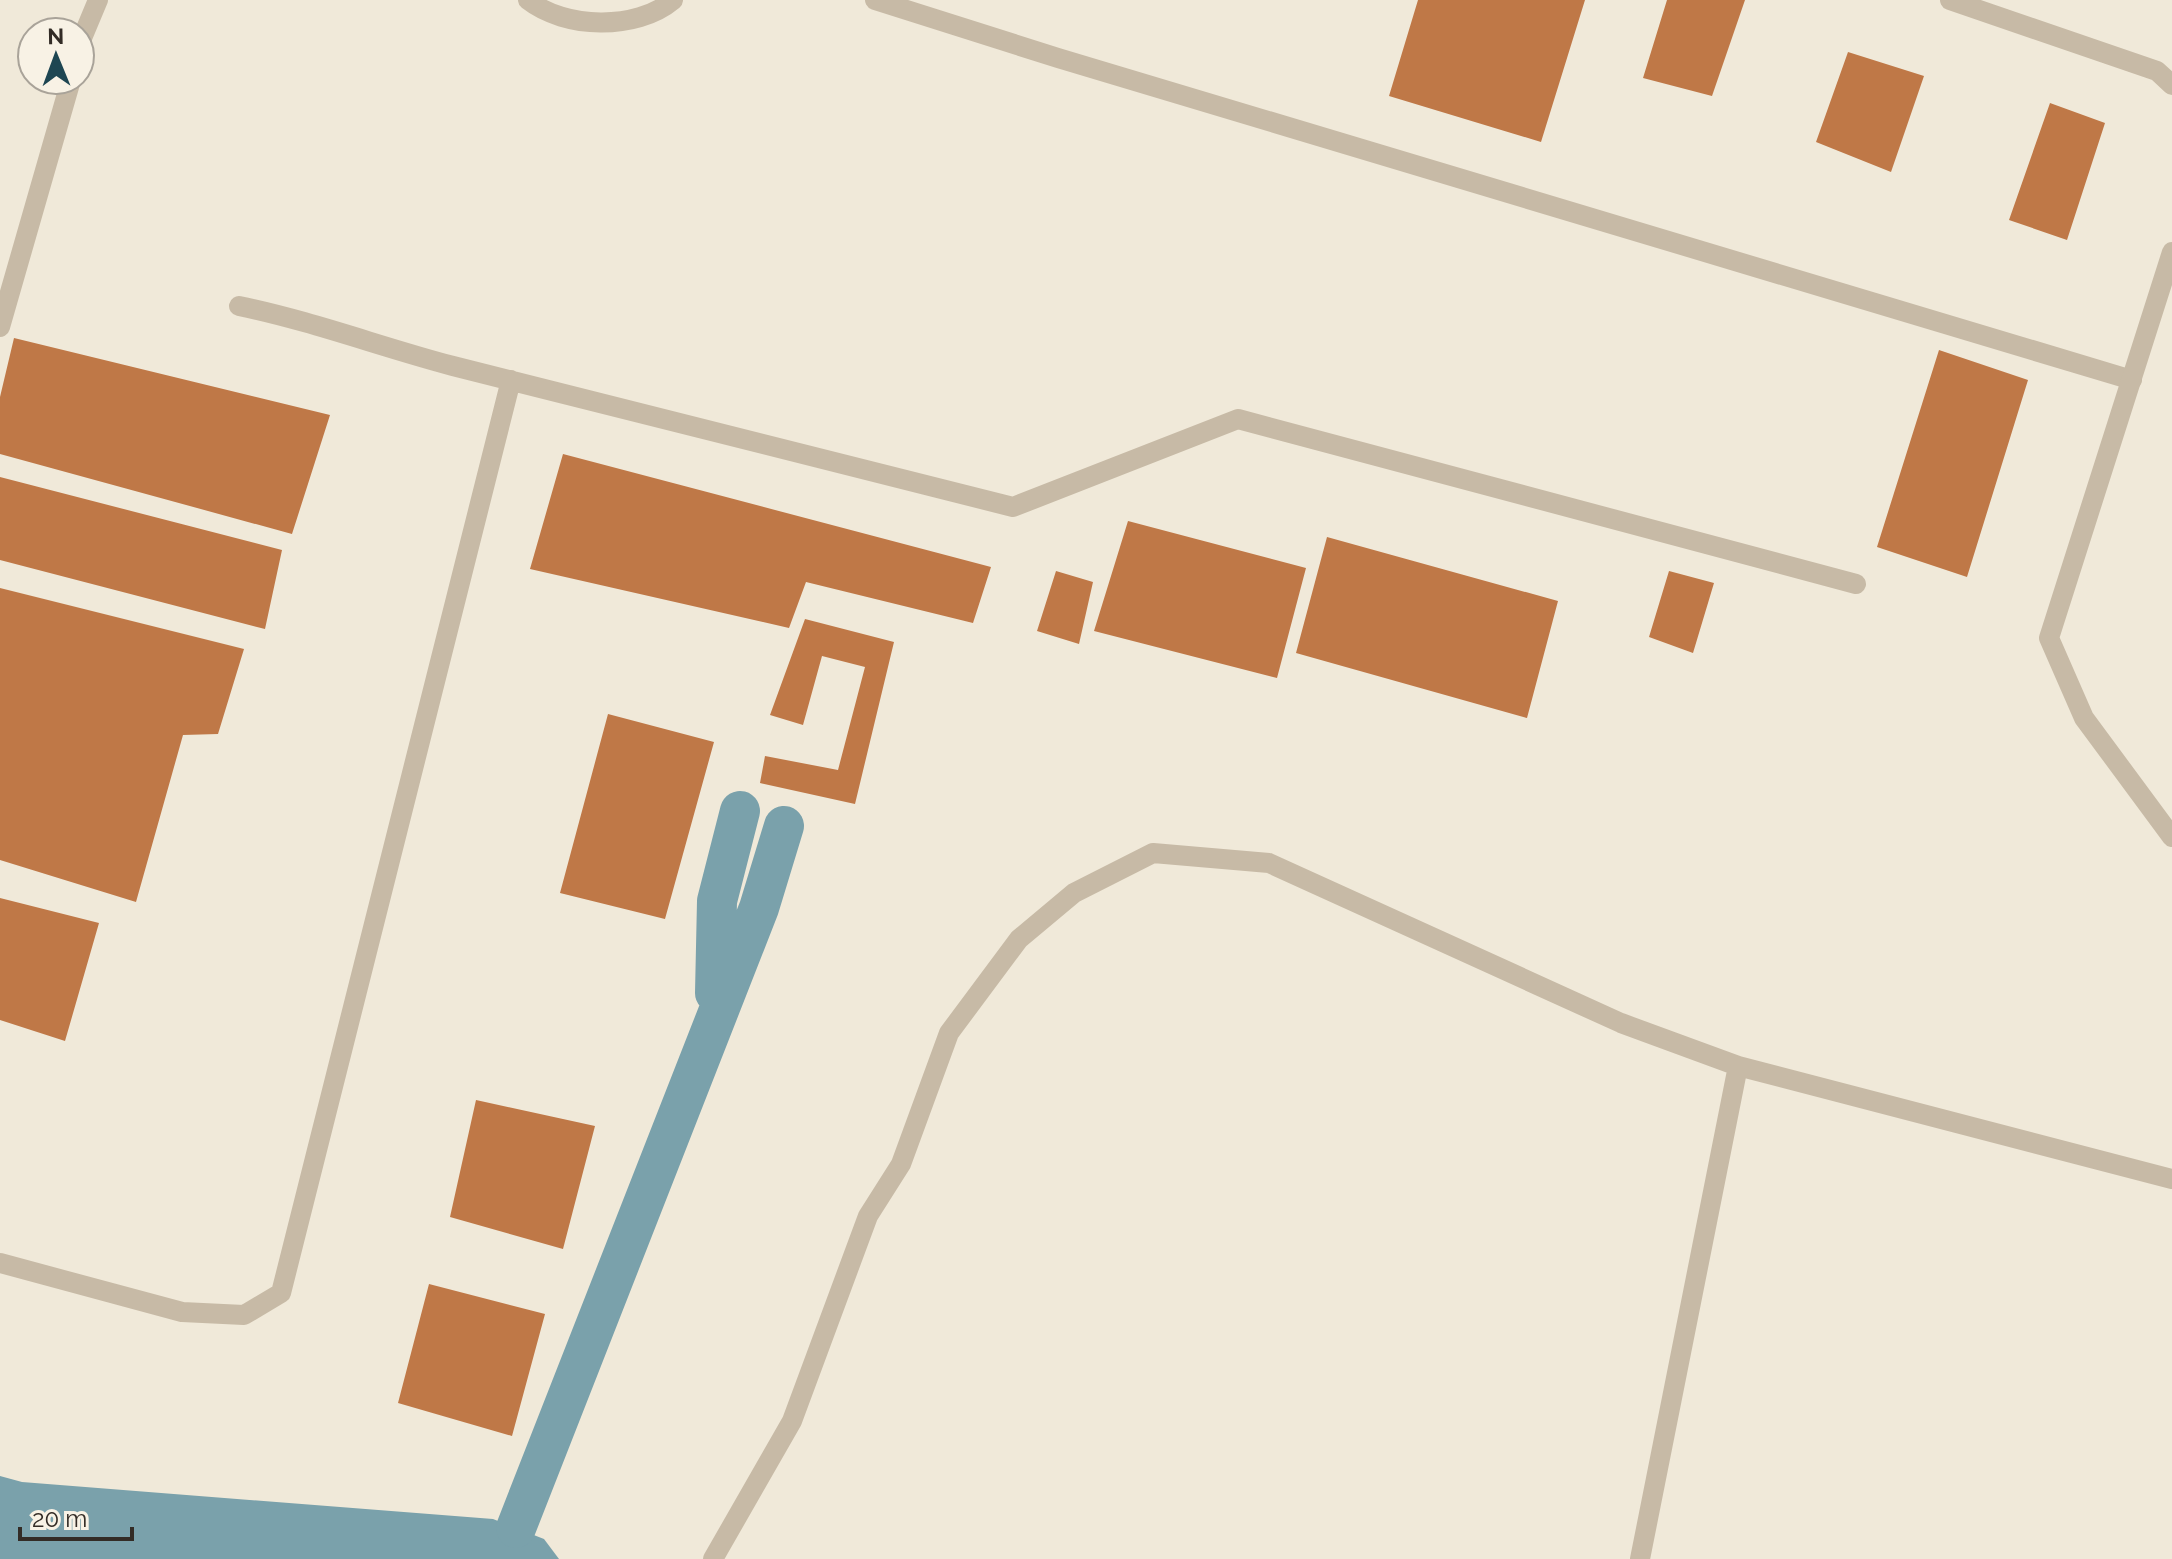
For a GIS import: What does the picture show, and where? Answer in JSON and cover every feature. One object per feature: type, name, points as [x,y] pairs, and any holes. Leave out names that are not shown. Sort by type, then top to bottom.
[{"type":"street","points":[[528,0],[536,7],[578,21],[623,21],[665,6],[673,0]]},
{"type":"street","points":[[875,0],[1103,72],[2132,380]]},
{"type":"street","points":[[1950,0],[2157,71],[2172,85]]},
{"type":"street","points":[[0,327],[66,96]]},
{"type":"street","points":[[2172,252],[2049,638],[2084,718],[2172,837]]},
{"type":"street","points":[[239,306],[307,320],[361,342],[1013,507],[1238,419],[1856,584]]},
{"type":"street","points":[[0,1263],[182,1312],[244,1315],[281,1293],[511,380]]},
{"type":"street","points":[[713,1559],[792,1421],[868,1216],[901,1164],[949,1033],[1019,939],[1074,893],[1153,853],[1269,863],[1621,1023],[1738,1066],[2172,1179]]},
{"type":"street","points":[[1640,1559],[1738,1066]]},
{"type":"water","points":[[0,1476],[22,1482],[493,1519],[544,1539],[559,1559],[0,1559]]},
{"type":"building","points":[[1418,0],[1585,0],[1541,142],[1389,96]]},
{"type":"building","points":[[1667,0],[1745,0],[1712,96],[1643,78]]},
{"type":"building","points":[[1848,52],[1924,76],[1891,172],[1816,142]]},
{"type":"building","points":[[2050,103],[2105,123],[2067,240],[2009,220]]},
{"type":"building","points":[[14,338],[330,415],[292,534],[0,454],[0,397]]},
{"type":"building","points":[[1939,350],[2028,380],[1967,577],[1877,547]]},
{"type":"building","points":[[563,454],[991,567],[973,623],[806,582],[789,628],[530,569]]},
{"type":"building","points":[[0,477],[282,550],[265,629],[0,560]]},
{"type":"building","points":[[1128,521],[1306,568],[1277,678],[1094,631]]},
{"type":"building","points":[[1327,537],[1558,601],[1527,718],[1296,653]]},
{"type":"building","points":[[1056,571],[1093,582],[1079,644],[1037,631]]},
{"type":"building","points":[[1669,571],[1714,583],[1693,653],[1649,637]]},
{"type":"building","points":[[0,588],[244,649],[218,734],[183,735],[136,902],[0,860]]},
{"type":"building","points":[[805,619],[894,642],[855,804],[760,783],[765,756],[838,770],[865,667],[822,656],[803,725],[770,715]]},
{"type":"building","points":[[608,714],[714,742],[665,919],[560,893]]},
{"type":"building","points":[[0,898],[99,923],[65,1041],[0,1020]]},
{"type":"building","points":[[476,1100],[595,1126],[563,1249],[450,1217]]},
{"type":"building","points":[[429,1284],[545,1314],[512,1436],[398,1403]]},
{"type":"waterway","points":[[715,993],[717,901],[740,811]]},
{"type":"waterway","points":[[516,1528],[759,908],[784,826]]}]
